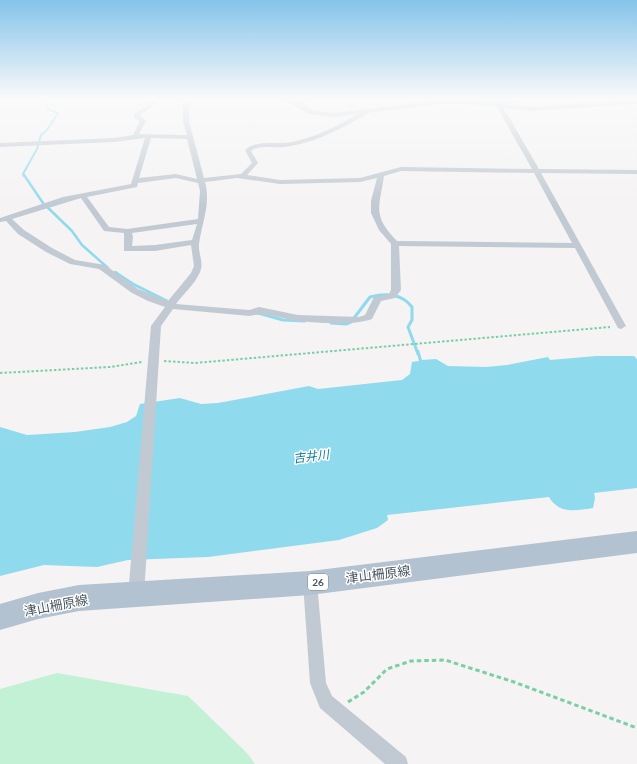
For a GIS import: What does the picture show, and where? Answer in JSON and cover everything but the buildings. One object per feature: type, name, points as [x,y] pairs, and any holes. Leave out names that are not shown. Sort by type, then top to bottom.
[{"type":"main road","name":"津山柵原線","points":[[0,617],[38,606],[79,598],[310,583],[637,542]]},
{"type":"street","points":[[243,176],[255,163],[249,154],[248,150],[251,148],[256,146],[280,146],[306,140],[319,135]]},
{"type":"street","points":[[516,135],[621,326]]},
{"type":"street","points":[[0,145],[114,140],[135,136],[190,137],[204,191],[200,221],[195,242],[198,266],[195,274],[156,326],[140,568],[136,594]]},
{"type":"street","points":[[4,219],[82,195],[134,185],[148,137]]},
{"type":"street","points":[[135,182],[176,176],[201,180],[243,176],[266,182],[360,180],[401,169],[637,172]]},
{"type":"street","points":[[4,219],[62,257],[73,262],[102,267],[135,291],[170,306],[250,313],[259,310],[298,318],[360,320],[369,317],[378,299],[392,296],[396,290],[395,243],[386,234],[376,214],[374,203],[380,188],[381,174]]},
{"type":"street","points":[[82,195],[107,229],[127,231],[200,221]]},
{"type":"street","points":[[127,231],[129,238],[127,249],[155,248],[195,242]]},
{"type":"street","points":[[395,243],[578,246]]},
{"type":"street","points":[[310,583],[318,684],[326,702],[399,764]]},
{"type":"path","points":[[0,372],[110,367],[153,363],[194,363],[621,326]]},
{"type":"path","points":[[336,710],[364,692],[387,669],[411,661],[445,660],[514,682],[637,728]]},
{"type":"green space","points":[[57,673],[188,696],[247,753],[255,764],[0,764],[0,689]]},
{"type":"water","name":"吉井川","points":[[416,350],[419,350],[422,360],[436,359],[448,366],[486,367],[507,365],[548,357],[550,360],[596,356],[634,356],[637,359],[637,488],[594,493],[595,498],[593,508],[586,509],[563,509],[549,497],[387,515],[388,520],[377,528],[339,540],[208,557],[128,560],[97,567],[44,565],[0,576],[0,427],[27,435],[75,432],[110,427],[127,422],[136,416],[140,404],[180,398],[201,404],[218,403],[309,386],[318,389],[402,380],[410,374],[412,362],[419,361]]},
{"type":"waterway","points":[[24,176],[23,174],[37,149],[41,135]]},
{"type":"waterway","points":[[24,175],[43,203],[72,231],[82,245],[108,268]]},
{"type":"waterway","points":[[116,273],[133,284],[167,301]]},
{"type":"waterway","points":[[331,323],[346,324],[351,322],[370,297],[393,295],[408,302],[412,307],[412,320],[408,327],[418,354]]},
{"type":"waterway","points":[[258,313],[283,320],[305,321]]}]
